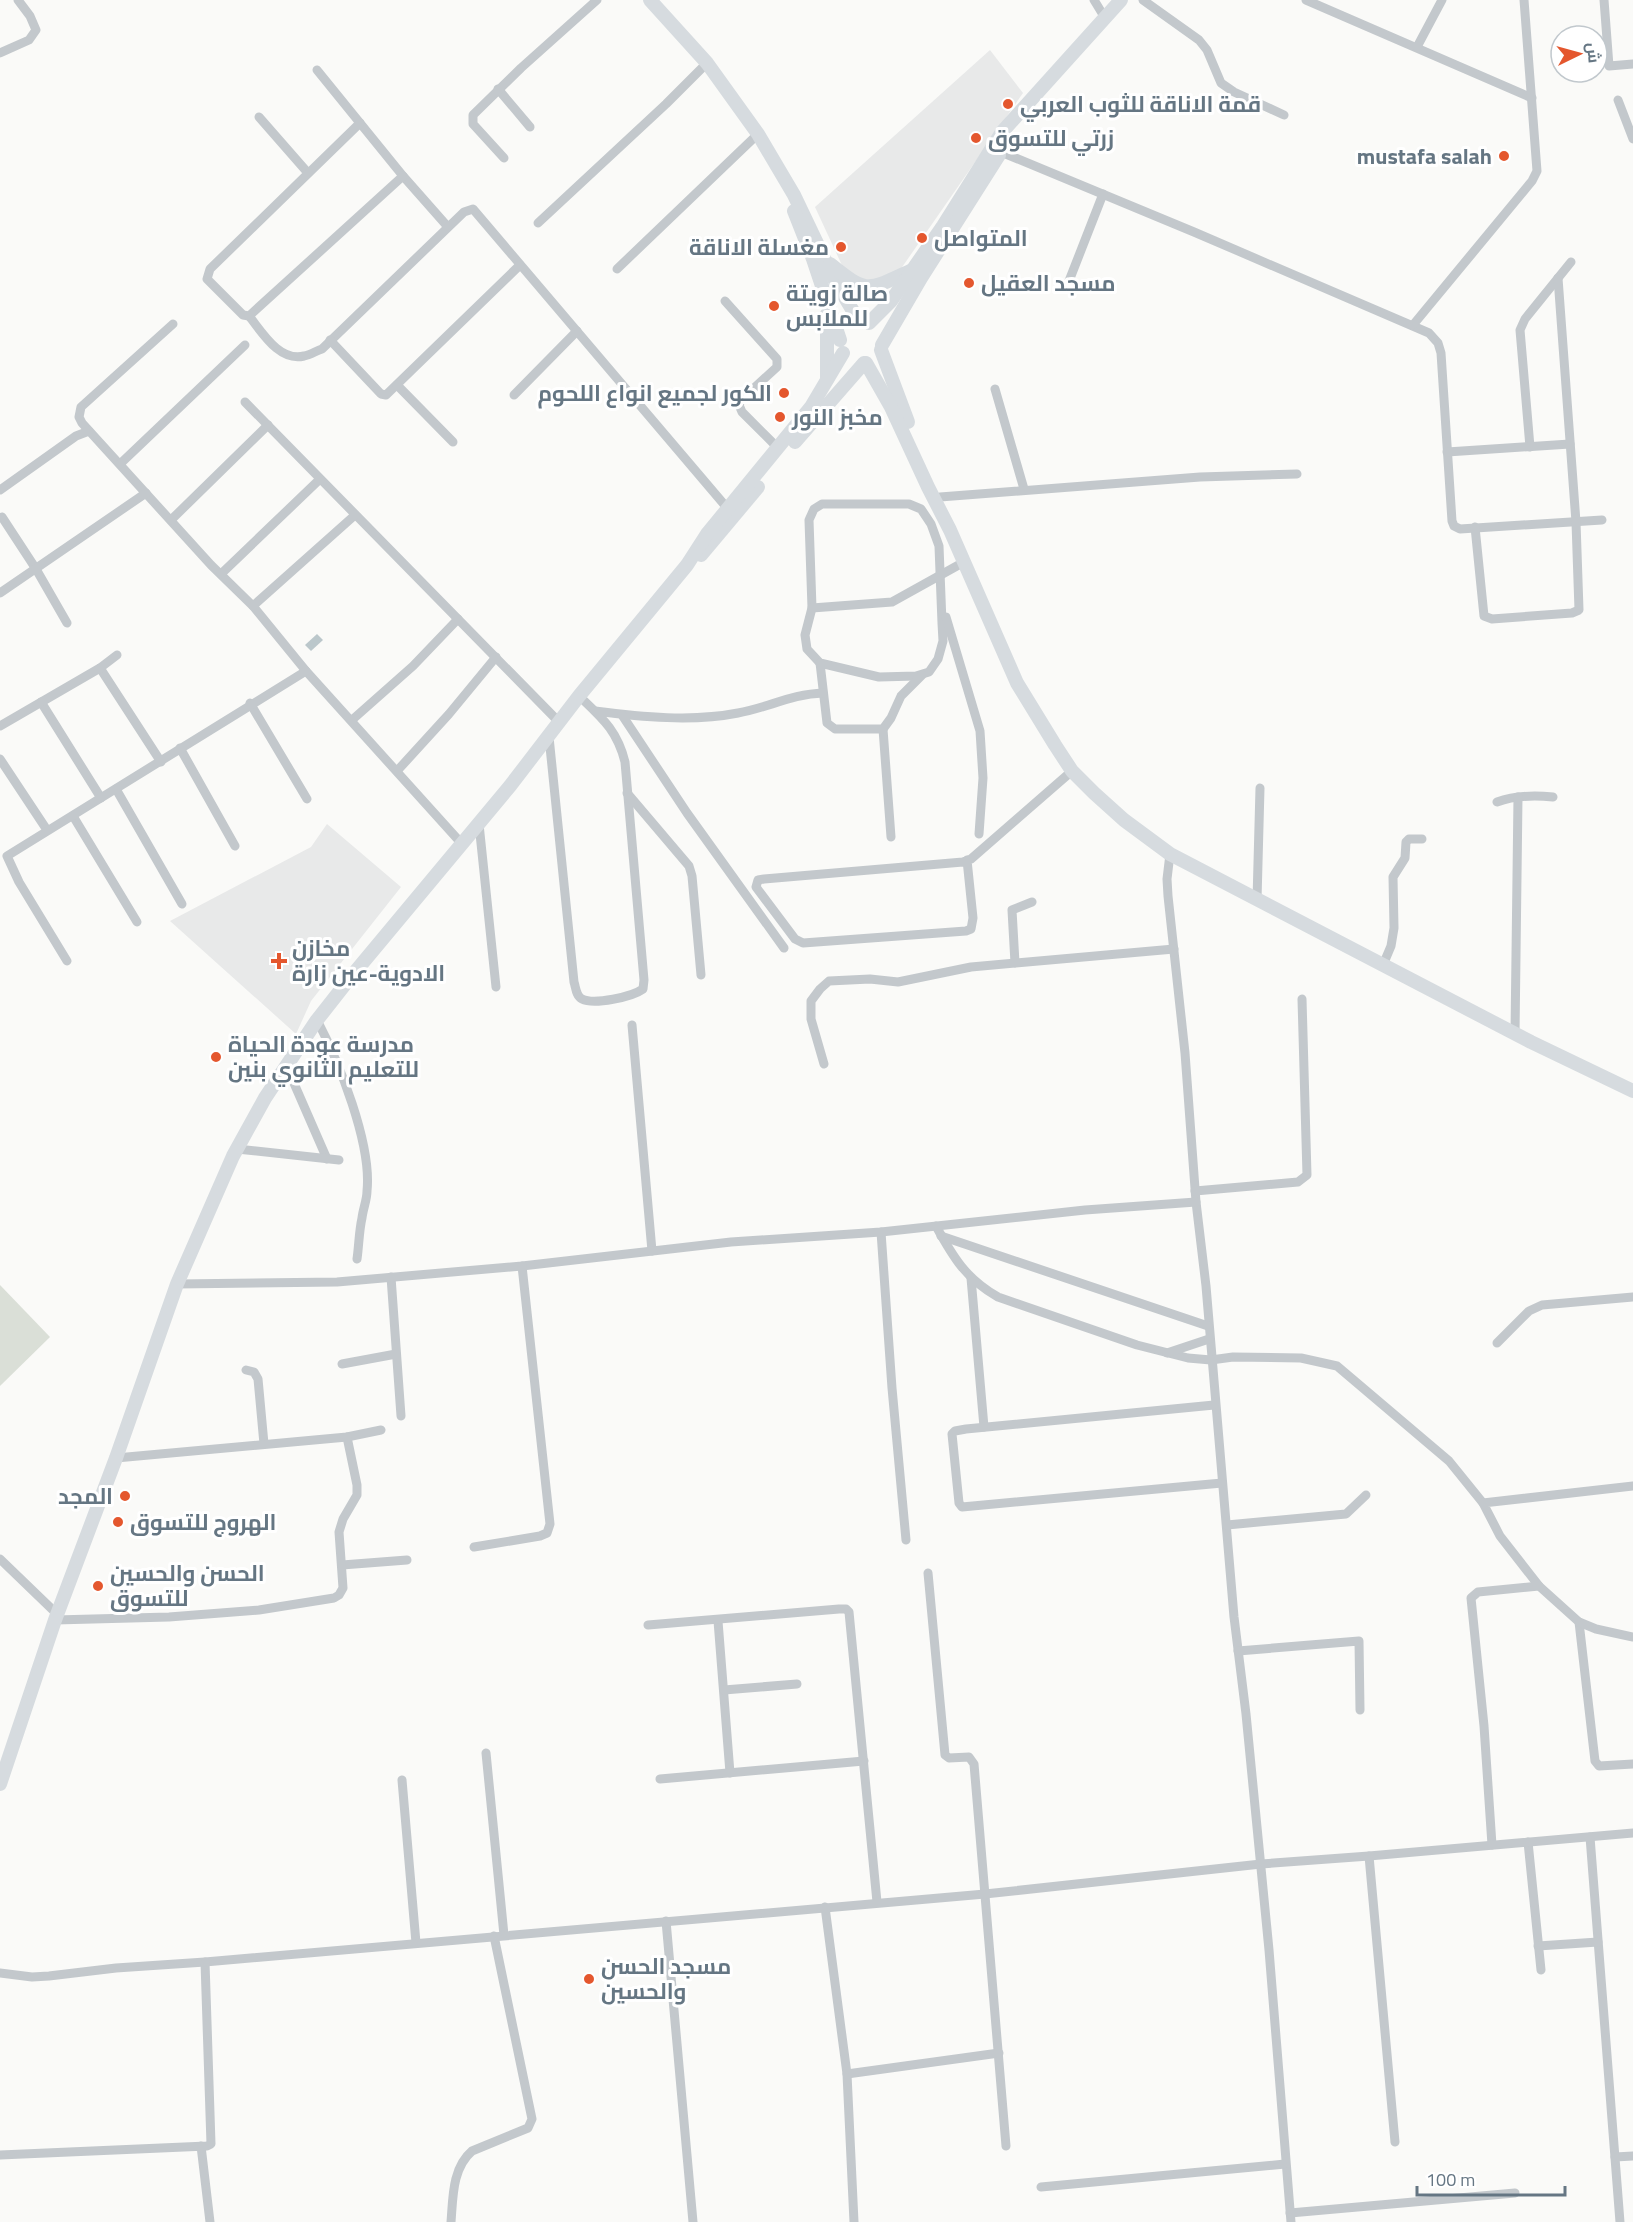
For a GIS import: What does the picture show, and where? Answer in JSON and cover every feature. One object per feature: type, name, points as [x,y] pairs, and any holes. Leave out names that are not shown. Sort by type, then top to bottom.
[{"type":"main road","points":[[650,0],[707,63],[758,134],[806,216],[846,301],[864,322],[878,329],[894,390],[940,497],[950,530]]},
{"type":"main road","points":[[0,1784],[56,1617],[116,1458],[177,1284],[237,1149],[285,1065],[350,978],[479,824],[579,696],[687,565],[699,544],[811,407],[826,384],[842,346],[844,329],[864,322],[885,309],[1002,132],[1021,114],[1069,56],[1121,0]]},
{"type":"main road","points":[[687,565],[714,541],[819,413],[865,363],[875,358],[921,278],[1016,127],[1021,114]]},
{"type":"main road","points":[[783,175],[842,346],[850,360],[865,363],[891,407],[927,487],[950,530],[1017,683],[1072,771],[1124,820],[1170,854],[1515,1034],[1633,1091]]},
{"type":"main road","points":[[826,261],[854,284],[865,287],[879,286],[912,270]]},
{"type":"main road","points":[[824,291],[828,337],[826,384]]},
{"type":"street","points":[[0,53],[29,40],[36,30],[30,16],[18,0]]},
{"type":"street","points":[[504,158],[473,124],[473,115],[498,89],[597,0]]},
{"type":"street","points":[[1094,0],[1105,18]]},
{"type":"street","points":[[1143,0],[1199,40],[1207,51],[1221,83],[1234,92],[1284,115]]},
{"type":"street","points":[[1306,0],[1417,47],[1474,75],[1532,98]]},
{"type":"street","points":[[1417,47],[1442,0]]},
{"type":"street","points":[[1413,325],[1532,182],[1538,165],[1524,0]]},
{"type":"street","points":[[1604,0],[1609,66],[1633,64]]},
{"type":"street","points":[[538,223],[707,63]]},
{"type":"street","points":[[317,70],[403,176],[448,227]]},
{"type":"street","points":[[498,89],[530,127]]},
{"type":"street","points":[[1618,100],[1633,139]]},
{"type":"street","points":[[259,117],[308,173]]},
{"type":"street","points":[[360,123],[207,272],[207,279],[243,315],[249,316],[272,345],[290,356],[303,357],[322,349],[464,212],[473,209],[728,509]]},
{"type":"street","points":[[617,269],[758,134]]},
{"type":"street","points":[[1000,152],[1429,333],[1438,343],[1442,372],[1454,526],[1460,528],[1602,520]]},
{"type":"street","points":[[249,316],[403,176]]},
{"type":"street","points":[[1069,281],[1103,194]]},
{"type":"street","points":[[1530,447],[1520,330],[1525,319],[1571,262]]},
{"type":"street","points":[[330,340],[381,394],[386,395],[520,265]]},
{"type":"street","points":[[1475,527],[1484,616],[1492,619],[1572,613],[1579,610],[1576,522],[1558,278]]},
{"type":"street","points":[[725,301],[777,359],[777,367],[741,400],[739,405],[742,412],[778,448]]},
{"type":"street","points":[[173,324],[81,407],[79,417],[146,493],[253,606],[306,671],[462,844]]},
{"type":"street","points":[[514,395],[577,331]]},
{"type":"street","points":[[120,464],[245,345]]},
{"type":"street","points":[[398,385],[453,442]]},
{"type":"street","points":[[994,389],[1024,489]]},
{"type":"street","points":[[245,402],[560,722]]},
{"type":"street","points":[[171,520],[268,425]]},
{"type":"street","points":[[0,490],[76,436],[89,431]]},
{"type":"street","points":[[1447,452],[1570,444]]},
{"type":"street","points":[[940,497],[1200,477],[1297,474]]},
{"type":"street","points":[[221,574],[320,479]]},
{"type":"street","points":[[0,593],[146,493]]},
{"type":"street","points":[[822,504],[909,504],[921,509],[931,524],[939,546],[940,576],[943,641],[938,659],[929,672],[916,676],[879,677],[820,663],[807,649],[805,635],[812,608],[809,520],[814,509],[822,504]]},
{"type":"street","points":[[253,606],[355,515]]},
{"type":"street","points":[[2,517],[36,569],[67,623]]},
{"type":"street","points":[[812,608],[892,602],[964,562]]},
{"type":"street","points":[[941,604],[980,731],[983,778],[979,834]]},
{"type":"street","points":[[352,720],[413,666],[458,619]]},
{"type":"street","points":[[0,726],[100,668],[117,655]]},
{"type":"street","points":[[397,771],[449,714],[496,657]]},
{"type":"street","points":[[820,663],[829,727],[883,729]]},
{"type":"street","points":[[100,668],[161,762]]},
{"type":"street","points":[[67,961],[3,856],[73,816],[161,762],[250,703],[306,671]]},
{"type":"street","points":[[891,837],[883,729],[903,694],[924,673]]},
{"type":"street","points":[[596,711],[622,715],[715,716],[738,713],[789,697],[823,693]]},
{"type":"street","points":[[549,736],[577,994],[588,1000],[627,997],[643,989],[643,968],[625,762],[620,743],[613,732],[596,711],[579,696]]},
{"type":"street","points":[[41,702],[101,798]]},
{"type":"street","points":[[250,703],[307,799]]},
{"type":"street","points":[[622,715],[687,813],[784,948]]},
{"type":"street","points":[[180,748],[236,846]]},
{"type":"street","points":[[0,759],[47,830]]},
{"type":"street","points":[[967,860],[973,918],[970,929],[966,931],[803,943],[795,939],[756,887],[758,880],[764,879],[967,860],[1072,771]]},
{"type":"street","points":[[1257,900],[1260,788]]},
{"type":"street","points":[[116,789],[182,904]]},
{"type":"street","points":[[627,793],[689,866],[692,876],[701,975]]},
{"type":"street","points":[[1497,802],[1537,795],[1553,798]]},
{"type":"street","points":[[1515,1034],[1518,797]]},
{"type":"street","points":[[73,816],[137,922]]},
{"type":"street","points":[[479,824],[496,987]]},
{"type":"street","points":[[1383,965],[1393,938],[1395,918],[1393,877],[1405,858],[1409,839],[1422,839]]},
{"type":"street","points":[[1170,854],[1167,879],[1185,1053],[1214,1405],[1269,1950],[1291,2218],[1515,2193]]},
{"type":"street","points":[[1015,963],[1012,910],[1032,902]]},
{"type":"street","points":[[824,1064],[811,1019],[811,1000],[829,981],[870,979],[898,982],[970,967],[1174,949]]},
{"type":"street","points":[[1195,1191],[1298,1182],[1307,1175],[1302,999]]},
{"type":"street","points":[[317,1020],[353,1105],[366,1159],[368,1191],[361,1220],[357,1259]]},
{"type":"street","points":[[632,1025],[652,1251]]},
{"type":"street","points":[[285,1065],[327,1159]]},
{"type":"street","points":[[237,1149],[339,1160]]},
{"type":"street","points":[[177,1284],[338,1282],[522,1266],[731,1242],[881,1232],[1085,1210],[1196,1202]]},
{"type":"street","points":[[936,1226],[954,1259],[971,1278],[998,1297],[1137,1345],[1167,1353],[1211,1360],[1233,1357],[1301,1358],[1337,1366],[1449,1461],[1483,1503],[1500,1536],[1539,1586],[1579,1622],[1596,1629],[1633,1637]]},
{"type":"street","points":[[881,1232],[906,1540]]},
{"type":"street","points":[[941,1236],[1208,1326]]},
{"type":"street","points":[[474,1546],[540,1536],[547,1533],[550,1524],[522,1266]]},
{"type":"street","points":[[392,1277],[400,1416]]},
{"type":"street","points":[[971,1278],[984,1427]]},
{"type":"street","points":[[1497,1343],[1529,1311],[1542,1305],[1633,1297]]},
{"type":"street","points":[[1167,1353],[1209,1339]]},
{"type":"street","points":[[342,1364],[396,1354]]},
{"type":"street","points":[[246,1370],[254,1372],[258,1379],[264,1444]]},
{"type":"street","points":[[1214,1405],[955,1431],[952,1434],[959,1503],[962,1507],[1222,1483]]},
{"type":"street","points":[[116,1458],[347,1437],[381,1430]]},
{"type":"street","points":[[0,1559],[56,1617],[169,1617],[259,1611],[334,1598],[343,1588],[339,1532],[343,1519],[357,1495],[347,1437]]},
{"type":"street","points":[[1483,1503],[1633,1486]]},
{"type":"street","points":[[1227,1525],[1346,1514],[1366,1494]]},
{"type":"street","points":[[342,1565],[407,1560]]},
{"type":"street","points":[[928,1573],[945,1755],[949,1758],[969,1757],[974,1764],[1006,2146]]},
{"type":"street","points":[[1492,1845],[1472,1598],[1478,1592],[1539,1586]]},
{"type":"street","points":[[648,1625],[846,1609],[850,1616],[877,1902]]},
{"type":"street","points":[[718,1621],[730,1773]]},
{"type":"street","points":[[1579,1622],[1595,1761],[1599,1766],[1633,1764]]},
{"type":"street","points":[[1238,1651],[1359,1641],[1360,1710]]},
{"type":"street","points":[[724,1690],[797,1684]]},
{"type":"street","points":[[451,2222],[456,2176],[466,2156],[472,2151],[528,2128],[532,2119],[499,1935],[486,1753]]},
{"type":"street","points":[[660,1779],[864,1761]]},
{"type":"street","points":[[402,1780],[416,1943]]},
{"type":"street","points":[[0,1973],[32,1977],[48,1976],[116,1968],[986,1894],[1261,1864],[1633,1833]]},
{"type":"street","points":[[1590,1837],[1620,2222]]},
{"type":"street","points":[[1528,1842],[1541,1970]]},
{"type":"street","points":[[1369,1856],[1395,2142]]},
{"type":"street","points":[[825,1907],[847,2074],[854,2222]]},
{"type":"street","points":[[666,1921],[693,2222]]},
{"type":"street","points":[[1538,1946],[1598,1942]]},
{"type":"street","points":[[0,2156],[211,2144],[205,1962]]},
{"type":"street","points":[[847,2074],[999,2054]]},
{"type":"street","points":[[201,2146],[210,2222]]},
{"type":"street","points":[[1615,2157],[1633,2156]]},
{"type":"street","points":[[1041,2187],[1285,2164]]},
{"type":"shaded area","points":[[990,50],[1023,93],[889,286],[872,297],[859,297],[852,287],[815,207]]},
{"type":"shaded area","points":[[317,634],[323,640],[311,651],[305,645]]},
{"type":"shaded area","name":"مخازن الادوية-عين زارة","points":[[327,824],[401,887],[311,1001],[296,1034],[170,921],[311,847]]},
{"type":"shaded area","points":[[0,1285],[50,1337],[0,1386]]},
{"type":"place","name":"قمة الاناقة للثوب العربي","points":[[1008,104]]},
{"type":"place","name":"زرتي للتسوق","points":[[976,138]]},
{"type":"place","name":"mustafa salah","points":[[1504,156]]},
{"type":"place","name":"المتواصل","points":[[922,238]]},
{"type":"place","name":"مغسلة الاناقة","points":[[841,247]]},
{"type":"place","name":"مسجد العقيل","points":[[969,283]]},
{"type":"place","name":"صالة زويتة للملابس","points":[[774,306]]},
{"type":"place","name":"الكور لجميع انواع اللحوم","points":[[784,393]]},
{"type":"place","name":"مخبز النور","points":[[780,417]]},
{"type":"place","name":"مخازن الادوية-عين زارة","points":[[279,961]]},
{"type":"place","name":"مدرسة عودة الحياة للتعليم الثانوي بنين","points":[[216,1057]]},
{"type":"place","name":"المجد","points":[[125,1496]]},
{"type":"place","name":"الهروج للتسوق","points":[[118,1522]]},
{"type":"place","name":"الحسن والحسين للتسوق","points":[[98,1586]]},
{"type":"place","name":"مسجد الحسن والحسين","points":[[589,1979]]}]
